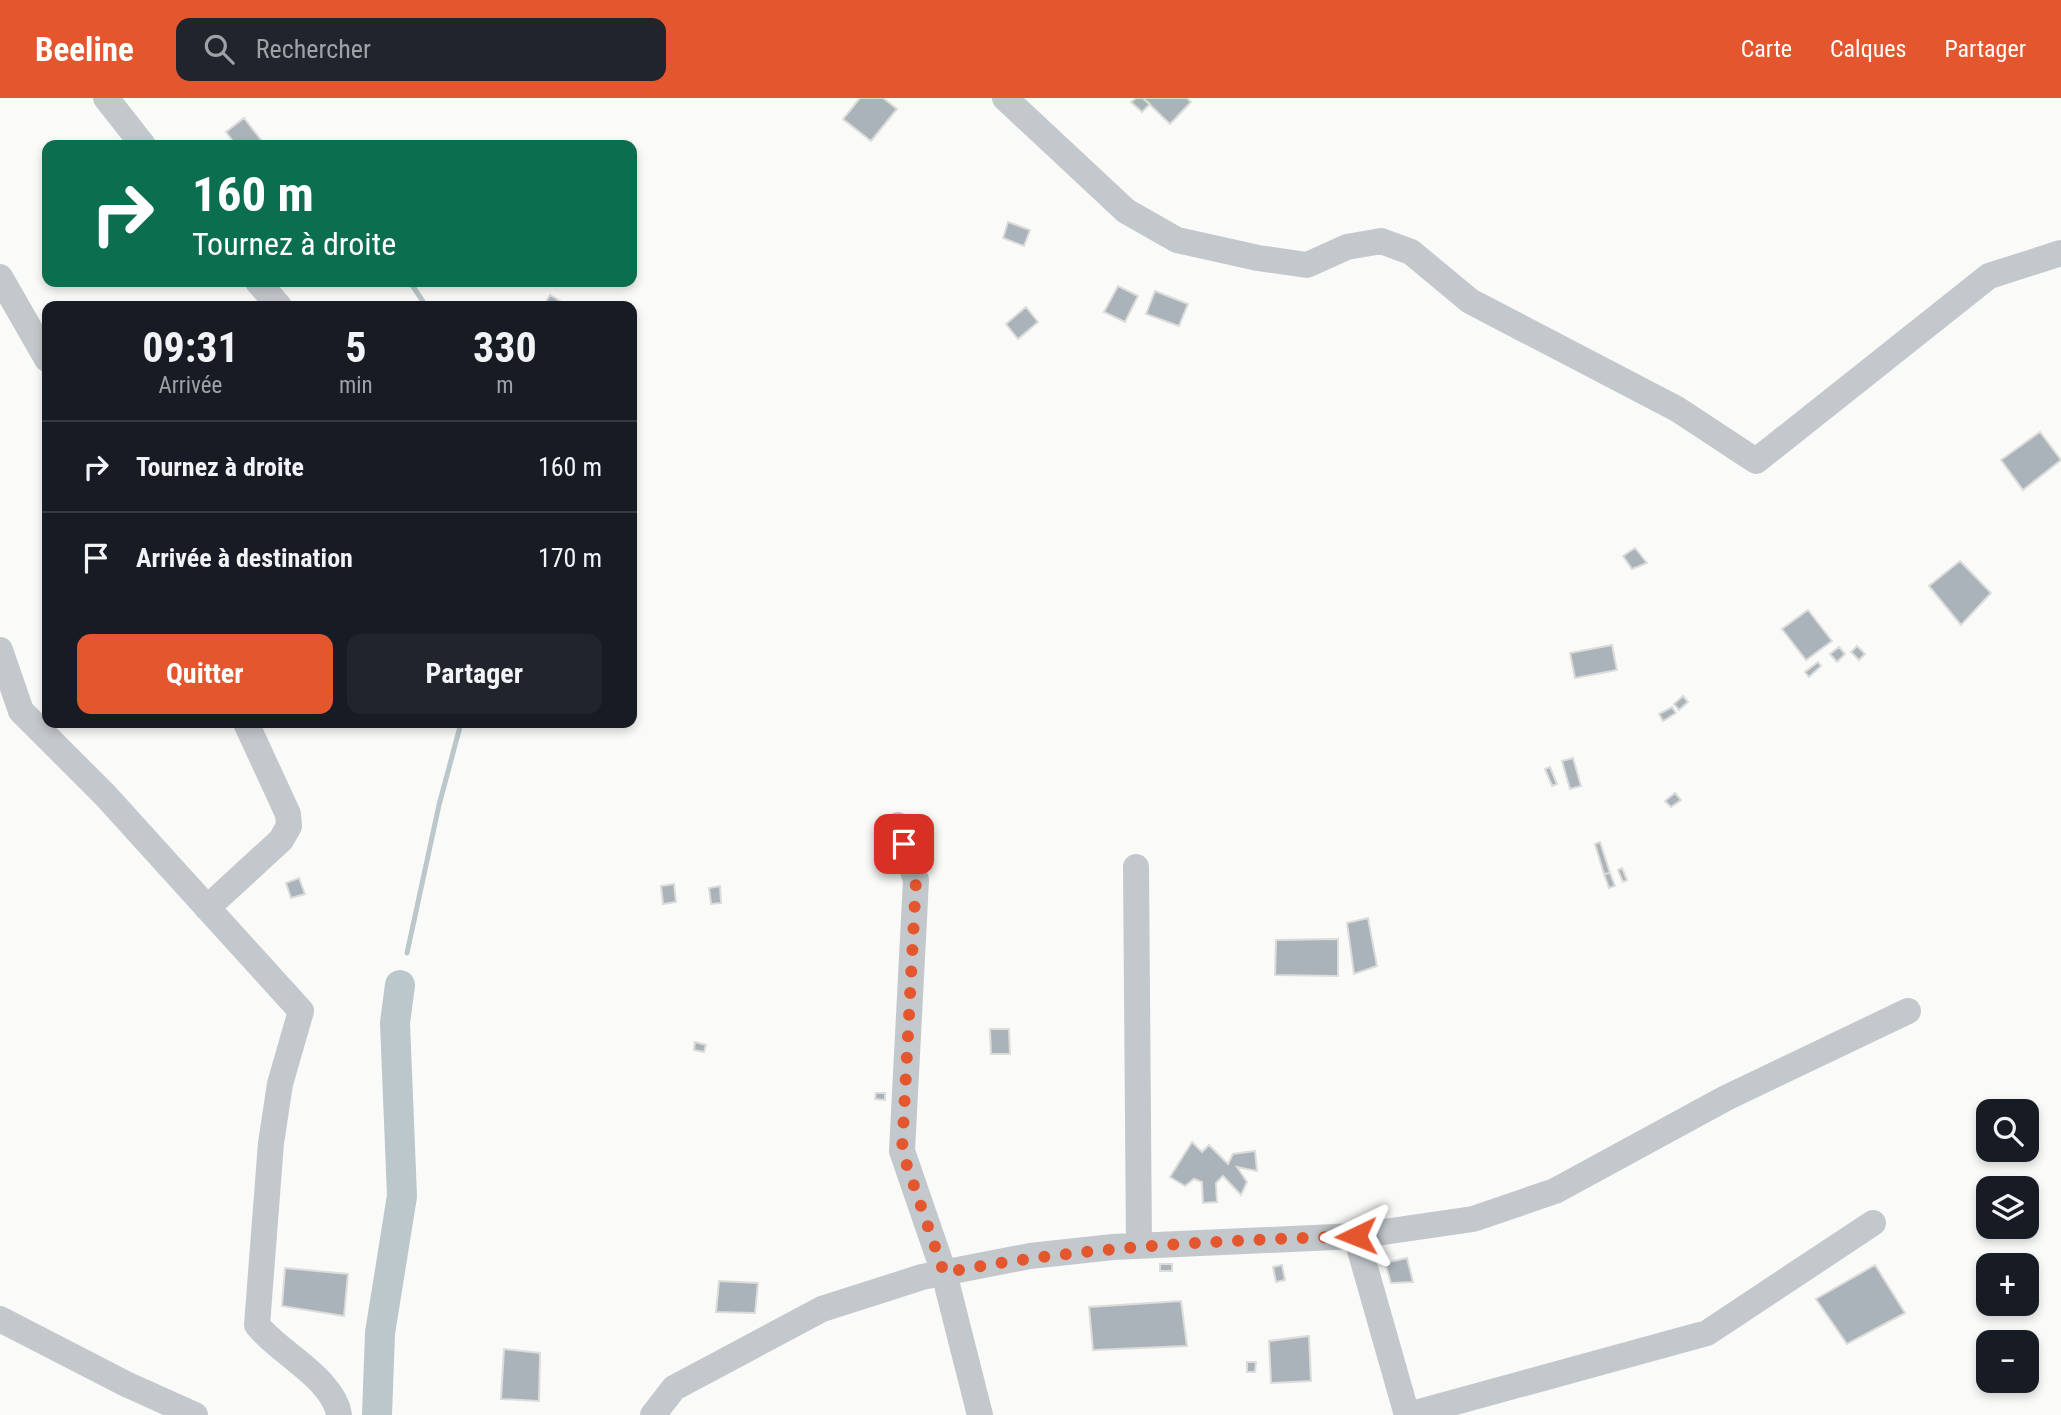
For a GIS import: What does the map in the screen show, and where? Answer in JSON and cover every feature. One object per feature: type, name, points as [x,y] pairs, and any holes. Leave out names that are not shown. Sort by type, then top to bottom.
[{"type":"street","points":[[106,98],[139,140]]},
{"type":"street","points":[[1004,98],[1126,211],[1177,240],[1258,258],[1307,265],[1347,247],[1381,241],[1391,244],[1411,252],[1470,301],[1677,409],[1756,461],[1989,276],[2061,253]]},
{"type":"street","points":[[0,277],[42,350]]},
{"type":"street","points":[[262,287],[275,301]]},
{"type":"street","points":[[0,650],[21,711],[105,795],[301,1011],[280,1084],[271,1143],[257,1325],[267,1337],[312,1373],[337,1403],[339,1415]]},
{"type":"street","points":[[207,908],[281,840],[289,826],[288,814],[248,728]]},
{"type":"street","points":[[898,825],[916,880],[902,1151],[944,1273],[980,1415]]},
{"type":"street","points":[[1136,867],[1139,1246]]},
{"type":"street","points":[[653,1415],[674,1388],[822,1308],[944,1273],[1030,1256],[1139,1246],[1356,1236],[1473,1219],[1555,1191],[1726,1098],[1908,1012]]},
{"type":"street","points":[[1356,1236],[1408,1415],[1707,1333],[1873,1223]]},
{"type":"street","points":[[0,1319],[126,1384],[195,1415]]},
{"type":"building","points":[[860,98],[883,98],[897,109],[871,141],[843,119]]},
{"type":"building","points":[[1136,98],[1143,98],[1150,104],[1142,112],[1131,102]]},
{"type":"building","points":[[1143,98],[1187,98],[1191,102],[1170,124]]},
{"type":"building","points":[[244,118],[261,140],[232,140],[226,132]]},
{"type":"building","points":[[1008,222],[1030,230],[1024,246],[1003,238]]},
{"type":"building","points":[[1118,286],[1138,296],[1125,322],[1104,312]]},
{"type":"building","points":[[1155,291],[1188,304],[1179,326],[1146,314]]},
{"type":"building","points":[[550,295],[560,301],[546,301]]},
{"type":"building","points":[[1026,307],[1038,322],[1018,339],[1006,324]]},
{"type":"building","points":[[2040,432],[2061,460],[2023,490],[2001,460]]},
{"type":"building","points":[[1635,548],[1647,563],[1632,569],[1623,556]]},
{"type":"building","points":[[1960,561],[1991,593],[1961,625],[1929,586]]},
{"type":"building","points":[[1808,610],[1832,641],[1806,660],[1782,629]]},
{"type":"building","points":[[1612,645],[1617,670],[1575,678],[1570,653]]},
{"type":"building","points":[[1857,646],[1865,654],[1859,660],[1851,652]]},
{"type":"building","points":[[1839,647],[1845,654],[1837,662],[1830,654]]},
{"type":"building","points":[[1818,662],[1821,666],[1809,677],[1805,672]]},
{"type":"building","points":[[1683,696],[1688,702],[1679,710],[1674,704]]},
{"type":"building","points":[[1672,707],[1676,713],[1663,721],[1659,714]]},
{"type":"building","points":[[1573,758],[1581,786],[1570,789],[1562,761]]},
{"type":"building","points":[[1550,767],[1557,784],[1552,786],[1545,769]]},
{"type":"building","points":[[1675,793],[1681,800],[1671,807],[1665,801]]},
{"type":"building","points":[[1600,842],[1610,873],[1604,874],[1595,844]]},
{"type":"building","points":[[1622,868],[1627,880],[1623,882],[1618,870]]},
{"type":"building","points":[[1610,873],[1615,886],[1609,888],[1604,874]]},
{"type":"building","points":[[299,878],[305,894],[291,898],[286,883]]},
{"type":"building","points":[[674,884],[676,902],[663,904],[661,886]]},
{"type":"building","points":[[720,886],[721,903],[711,904],[709,888]]},
{"type":"building","points":[[1368,918],[1377,966],[1354,974],[1347,923]]},
{"type":"building","points":[[1338,939],[1338,976],[1275,975],[1276,940]]},
{"type":"building","points":[[990,1029],[1009,1029],[1010,1054],[991,1054]]},
{"type":"building","points":[[695,1042],[706,1045],[704,1052],[694,1050]]},
{"type":"building","points":[[876,1093],[885,1093],[885,1100],[875,1099]]},
{"type":"building","points":[[1192,1142],[1202,1152],[1209,1145],[1228,1164],[1233,1154],[1255,1151],[1257,1171],[1237,1167],[1247,1182],[1241,1195],[1223,1176],[1216,1183],[1217,1202],[1203,1203],[1202,1182],[1194,1179],[1185,1186],[1170,1177]]},
{"type":"building","points":[[1407,1258],[1413,1282],[1391,1283],[1385,1263]]},
{"type":"building","points":[[1160,1264],[1172,1264],[1172,1271],[1160,1271]]},
{"type":"building","points":[[1282,1265],[1285,1280],[1276,1282],[1273,1267]]},
{"type":"building","points":[[1875,1265],[1905,1313],[1847,1344],[1816,1299]]},
{"type":"building","points":[[285,1268],[348,1274],[344,1316],[282,1306]]},
{"type":"building","points":[[719,1281],[758,1283],[755,1313],[716,1312]]},
{"type":"building","points":[[1181,1301],[1187,1346],[1093,1350],[1089,1307]]},
{"type":"building","points":[[1309,1336],[1311,1381],[1271,1383],[1269,1341]]},
{"type":"building","points":[[504,1349],[540,1353],[539,1401],[501,1399]]},
{"type":"building","points":[[1247,1362],[1256,1362],[1255,1372],[1247,1372]]},
{"type":"waterway","points":[[413,287],[423,301]]},
{"type":"waterway","points":[[407,953],[439,805],[460,728]]},
{"type":"waterway","points":[[377,1415],[380,1333],[402,1196],[395,1023],[400,985]]},
{"type":"route","points":[[904,844],[916,880],[902,1151],[944,1273],[1030,1256],[1113,1247],[1356,1236]]}]
